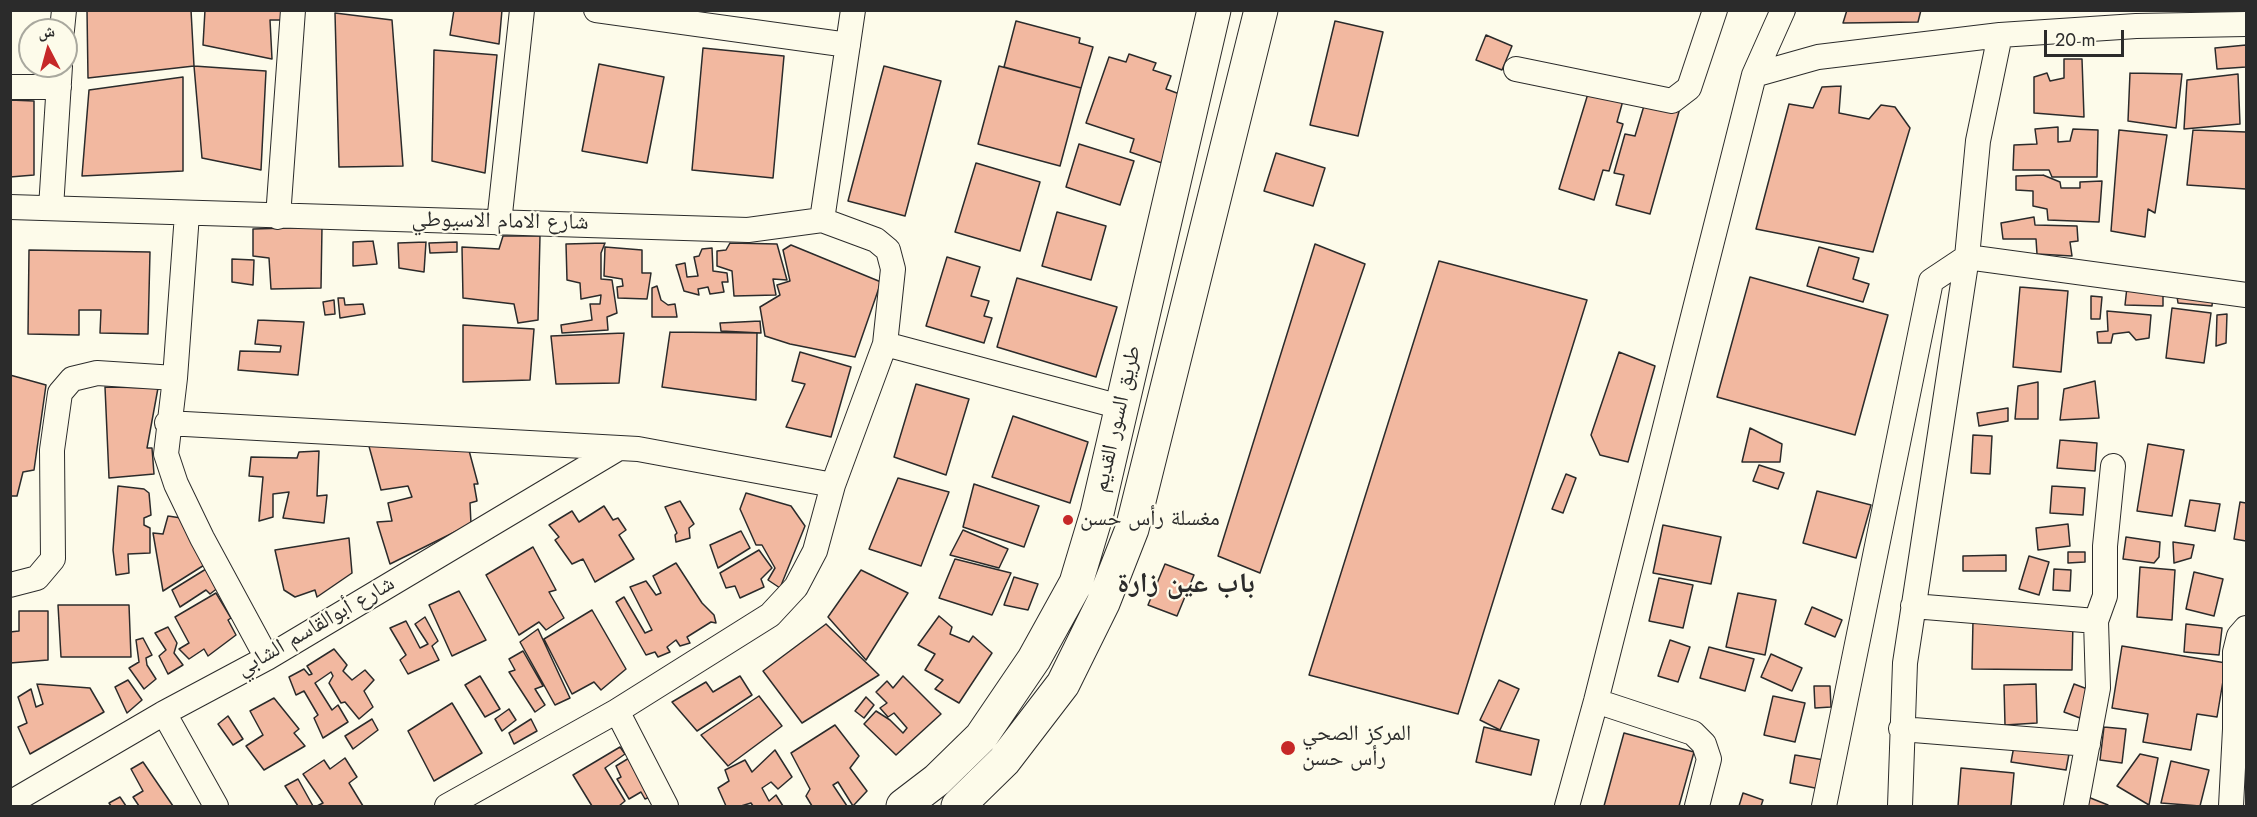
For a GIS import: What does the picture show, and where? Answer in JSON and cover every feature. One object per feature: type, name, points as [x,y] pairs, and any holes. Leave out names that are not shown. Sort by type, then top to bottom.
[{"type":"main road","name":"طريق السور القديم","points":[[903,807],[938,780],[981,737],[1034,659],[1076,583],[1096,513],[1214,10]]},
{"type":"main road","name":"طريق السور القديم","points":[[970,804],[1063,684],[1103,603],[1132,529],[1261,10]]},
{"type":"main road","points":[[981,737],[1004,761]]},
{"type":"street","points":[[278,217],[293,10]]},
{"type":"street","points":[[499,223],[522,10]]},
{"type":"street","points":[[596,10],[734,20],[848,45]]},
{"type":"street","points":[[822,220],[854,10]]},
{"type":"street","points":[[1516,69],[1672,101],[1689,88],[1715,10]]},
{"type":"street","points":[[1567,807],[1754,75],[1783,10]]},
{"type":"street","points":[[1754,75],[1818,57],[2137,18],[2247,24]]},
{"type":"street","points":[[1900,807],[1901,729],[1905,663],[1912,606],[1967,257],[1978,141],[2000,35]]},
{"type":"street","points":[[10,87],[50,78]]},
{"type":"street","points":[[51,208],[59,78]]},
{"type":"street","name":"شارع الامام الاسيوطي","points":[[10,207],[748,230],[822,220],[876,240],[888,250],[893,269],[885,344]]},
{"type":"street","points":[[187,214],[175,378],[165,454],[176,484],[267,658]]},
{"type":"street","points":[[1824,807],[1931,281],[1967,257],[2247,295]]},
{"type":"street","points":[[447,807],[617,711],[770,615],[796,587],[815,551],[833,485],[885,344],[1121,407]]},
{"type":"street","points":[[10,585],[37,578],[53,559],[52,450],[60,393],[72,379],[97,373],[175,378]]},
{"type":"street","points":[[168,423],[638,449],[833,485]]},
{"type":"street","name":"شارع أبوالقاسم الشابي","points":[[10,803],[164,713],[267,658],[619,448]]},
{"type":"street","points":[[2076,807],[2098,688],[2096,621],[2104,596],[2105,546],[2113,466]]},
{"type":"street","points":[[1912,606],[2096,621]]},
{"type":"street","points":[[2231,807],[2241,730],[2235,652],[2239,636],[2247,628]]},
{"type":"street","points":[[1596,700],[1693,733],[1704,744],[1709,759],[1697,807]]},
{"type":"street","points":[[617,711],[666,807]]},
{"type":"street","points":[[164,713],[216,807]]},
{"type":"street","points":[[1901,729],[2088,744]]},
{"type":"building","points":[[87,10],[191,10],[194,66],[88,78]]},
{"type":"building","points":[[205,10],[281,10],[282,20],[270,20],[272,59],[203,45]]},
{"type":"building","points":[[454,10],[502,10],[499,44],[450,35]]},
{"type":"building","points":[[1847,10],[1921,10],[1918,22],[1843,23]]},
{"type":"building","points":[[335,13],[392,20],[403,166],[339,167]]},
{"type":"building","points":[[1016,21],[1080,38],[1079,43],[1093,47],[1081,88],[1004,67]]},
{"type":"building","points":[[1335,21],[1383,32],[1358,136],[1310,125]]},
{"type":"building","points":[[1486,35],[1512,46],[1502,70],[1476,60]]},
{"type":"building","points":[[2246,45],[2246,67],[2217,69],[2215,48]]},
{"type":"building","points":[[703,48],[784,56],[773,178],[692,170]]},
{"type":"building","points":[[434,50],[497,55],[485,173],[432,161]]},
{"type":"building","points":[[1129,54],[1156,63],[1153,70],[1171,76],[1166,89],[1185,96],[1162,163],[1130,152],[1134,139],[1086,123],[1109,57],[1126,62]]},
{"type":"building","points":[[2064,59],[2082,59],[2084,117],[2034,113],[2034,77],[2047,73],[2050,81],[2064,78]]},
{"type":"building","points":[[599,64],[664,77],[647,163],[582,151]]},
{"type":"building","points":[[194,66],[266,71],[261,170],[202,158]]},
{"type":"building","points":[[884,66],[941,81],[905,216],[848,201]]},
{"type":"building","points":[[999,66],[1081,88],[1060,166],[978,144]]},
{"type":"building","points":[[2130,73],[2182,74],[2176,128],[2128,121]]},
{"type":"building","points":[[2238,74],[2240,124],[2184,129],[2187,80]]},
{"type":"building","points":[[183,77],[183,171],[82,176],[89,90]]},
{"type":"building","points":[[1841,86],[1839,113],[1869,119],[1881,105],[1895,107],[1910,128],[1873,252],[1756,229],[1789,104],[1813,108],[1822,87]]},
{"type":"building","points":[[1590,87],[1624,97],[1617,122],[1623,124],[1609,171],[1603,170],[1594,200],[1559,189]]},
{"type":"building","points":[[1646,99],[1680,108],[1650,214],[1616,205],[1624,175],[1614,173],[1625,134],[1635,136]]},
{"type":"building","points":[[10,100],[34,101],[34,175],[10,177]]},
{"type":"building","points":[[2058,127],[2058,142],[2070,141],[2073,129],[2098,130],[2097,177],[2052,177],[2049,170],[2013,170],[2014,145],[2037,144],[2035,129]]},
{"type":"building","points":[[2119,130],[2167,135],[2155,213],[2148,209],[2145,237],[2111,231]]},
{"type":"building","points":[[2193,130],[2246,132],[2246,189],[2187,185]]},
{"type":"building","points":[[1079,144],[1134,161],[1120,205],[1066,187]]},
{"type":"building","points":[[1276,153],[1325,168],[1313,206],[1264,191]]},
{"type":"building","points":[[976,163],[1040,182],[1020,251],[955,232]]},
{"type":"building","points":[[2043,175],[2060,182],[2061,188],[2080,188],[2080,182],[2102,181],[2099,222],[2048,220],[2047,209],[2033,206],[2033,191],[2016,190],[2016,176]]},
{"type":"building","points":[[1057,212],[1106,226],[1091,280],[1042,266]]},
{"type":"building","points":[[2034,217],[2035,225],[2077,226],[2078,241],[2070,242],[2072,256],[2037,254],[2036,239],[2003,239],[2001,223]]},
{"type":"building","points":[[322,227],[321,288],[271,289],[269,258],[253,256],[253,229]]},
{"type":"building","points":[[503,236],[540,236],[538,320],[518,323],[514,304],[463,298],[462,247],[499,249]]},
{"type":"building","points":[[373,241],[377,264],[353,266],[353,242]]},
{"type":"building","points":[[426,242],[424,272],[399,268],[398,243]]},
{"type":"building","points":[[457,242],[457,252],[430,253],[429,243]]},
{"type":"building","points":[[605,243],[601,253],[601,279],[612,280],[617,313],[607,317],[608,330],[562,333],[561,325],[592,320],[590,304],[600,304],[601,295],[581,299],[580,283],[567,280],[566,244]]},
{"type":"building","points":[[730,243],[777,244],[787,280],[773,279],[776,295],[734,296],[732,271],[717,266],[717,251],[726,250]]},
{"type":"building","points":[[1315,244],[1365,264],[1260,573],[1218,556]]},
{"type":"building","points":[[791,245],[881,282],[855,357],[790,344],[765,336],[760,307],[780,295],[777,285],[790,281],[783,250]]},
{"type":"building","points":[[605,247],[642,250],[642,273],[651,273],[647,299],[618,298],[617,287],[623,286],[622,279],[604,276]]},
{"type":"building","points":[[1819,247],[1859,258],[1853,279],[1869,284],[1863,302],[1807,286]]},
{"type":"building","points":[[712,248],[713,271],[727,273],[728,282],[722,282],[724,292],[710,294],[708,287],[698,289],[699,295],[684,291],[676,265],[685,263],[687,277],[698,276],[694,257],[699,256],[702,249]]},
{"type":"building","points":[[29,250],[150,252],[148,334],[100,333],[101,310],[79,310],[79,335],[28,334]]},
{"type":"building","points":[[947,257],[980,267],[971,296],[989,301],[984,316],[992,318],[984,343],[926,326]]},
{"type":"building","points":[[232,259],[254,260],[253,285],[232,282]]},
{"type":"building","points":[[1439,261],[1587,300],[1458,714],[1309,675]]},
{"type":"building","points":[[1750,277],[1888,315],[1855,435],[1717,397]]},
{"type":"building","points":[[1017,278],[1117,307],[1096,377],[997,347]]},
{"type":"building","points":[[657,286],[661,300],[668,305],[675,304],[677,317],[652,317],[652,288]]},
{"type":"building","points":[[2020,287],[2068,291],[2061,372],[2013,367]]},
{"type":"building","points":[[2127,287],[2163,290],[2163,306],[2125,305]]},
{"type":"building","points":[[2176,290],[2213,295],[2212,306],[2178,303]]},
{"type":"building","points":[[2091,296],[2102,297],[2100,319],[2091,319]]},
{"type":"building","points":[[338,298],[344,298],[345,305],[363,304],[365,314],[340,318]]},
{"type":"building","points":[[334,300],[335,314],[325,315],[323,302]]},
{"type":"building","points":[[2172,308],[2211,313],[2204,363],[2166,358]]},
{"type":"building","points":[[2107,311],[2151,315],[2149,338],[2136,340],[2129,332],[2113,334],[2111,343],[2098,343],[2097,332],[2108,331]]},
{"type":"building","points":[[2227,314],[2226,343],[2216,346],[2217,315]]},
{"type":"building","points":[[258,320],[304,322],[298,375],[238,370],[240,351],[280,352],[281,346],[255,344]]},
{"type":"building","points":[[760,321],[761,333],[721,331],[720,323]]},
{"type":"building","points":[[463,325],[534,329],[530,380],[463,382]]},
{"type":"building","points":[[670,332],[757,333],[756,400],[662,387]]},
{"type":"building","points":[[624,333],[619,383],[556,384],[551,336]]},
{"type":"building","points":[[800,352],[851,367],[831,437],[786,427],[805,384],[792,381]]},
{"type":"building","points":[[1619,352],[1655,366],[1628,462],[1600,455],[1591,435]]},
{"type":"building","points":[[10,375],[46,385],[34,470],[23,472],[17,496],[10,496]]},
{"type":"building","points":[[2095,381],[2099,418],[2060,420],[2064,389]]},
{"type":"building","points":[[2038,382],[2038,419],[2015,419],[2018,386]]},
{"type":"building","points":[[916,384],[969,399],[946,475],[894,457]]},
{"type":"building","points":[[105,387],[158,388],[147,448],[152,448],[154,474],[109,478]]},
{"type":"building","points":[[2008,408],[2008,421],[1979,426],[1977,413]]},
{"type":"building","points":[[1013,416],[1088,442],[1070,503],[992,477]]},
{"type":"building","points":[[1750,428],[1782,444],[1780,462],[1742,462]]},
{"type":"building","points":[[1973,435],[1992,436],[1990,474],[1971,473]]},
{"type":"building","points":[[367,439],[467,443],[478,484],[474,484],[477,501],[470,503],[471,524],[390,564],[377,522],[392,521],[388,503],[412,497],[408,486],[381,490]]},
{"type":"building","points":[[2060,440],[2097,443],[2095,471],[2057,468]]},
{"type":"building","points":[[2148,444],[2184,450],[2172,516],[2137,511]]},
{"type":"building","points":[[319,451],[317,496],[327,495],[324,523],[283,518],[289,492],[273,494],[273,517],[259,521],[263,477],[249,476],[251,457],[297,458],[299,452]]},
{"type":"building","points":[[1759,465],[1784,473],[1778,489],[1753,481]]},
{"type":"building","points":[[1566,474],[1576,478],[1563,513],[1552,509]]},
{"type":"building","points":[[898,478],[949,492],[921,566],[869,549]]},
{"type":"building","points":[[974,484],[1039,506],[1024,547],[963,527]]},
{"type":"building","points":[[118,486],[144,489],[149,493],[151,515],[144,518],[144,525],[150,528],[150,553],[128,554],[129,573],[116,575],[113,550]]},
{"type":"building","points":[[2052,486],[2085,488],[2083,515],[2050,513]]},
{"type":"building","points":[[1817,491],[1871,505],[1856,558],[1803,543]]},
{"type":"building","points":[[746,493],[791,506],[805,526],[780,588],[768,580],[775,568],[762,545],[756,545],[740,509]]},
{"type":"building","points":[[2190,500],[2220,504],[2215,531],[2185,526]]},
{"type":"building","points":[[680,501],[694,524],[689,528],[690,538],[676,542],[677,533],[665,507]]},
{"type":"building","points":[[2240,502],[2246,503],[2246,541],[2234,539]]},
{"type":"building","points":[[604,506],[613,520],[618,518],[626,530],[619,535],[634,559],[595,582],[583,559],[572,564],[555,540],[559,537],[549,525],[572,511],[579,522]]},
{"type":"building","points":[[168,516],[188,519],[209,562],[163,591],[153,533],[163,534]]},
{"type":"building","points":[[2068,524],[2070,546],[2038,550],[2036,528]]},
{"type":"building","points":[[1663,525],[1721,537],[1711,584],[1653,573]]},
{"type":"building","points":[[963,530],[1008,549],[999,568],[950,555]]},
{"type":"building","points":[[741,531],[750,548],[718,568],[710,545]]},
{"type":"building","points":[[2126,537],[2160,542],[2159,557],[2154,563],[2123,559]]},
{"type":"building","points":[[349,538],[352,573],[317,597],[315,590],[295,597],[284,590],[275,550]]},
{"type":"building","points":[[2173,542],[2194,545],[2191,558],[2174,563]]},
{"type":"building","points":[[533,547],[556,590],[549,592],[564,618],[546,630],[539,622],[519,635],[486,575]]},
{"type":"building","points":[[759,550],[772,568],[761,579],[764,587],[740,598],[735,586],[726,588],[720,573]]},
{"type":"building","points":[[2068,552],[2085,552],[2085,562],[2068,563]]},
{"type":"building","points":[[2006,555],[2006,571],[1963,571],[1963,556]]},
{"type":"building","points":[[2029,556],[2049,562],[2039,595],[2019,589]]},
{"type":"building","points":[[955,559],[1011,573],[992,615],[939,598]]},
{"type":"building","points":[[676,563],[702,603],[714,615],[716,623],[711,622],[687,637],[690,643],[680,646],[676,640],[667,647],[670,652],[658,657],[655,652],[646,655],[616,602],[624,597],[645,633],[652,630],[630,587],[646,581],[656,595],[661,593],[653,576]]},
{"type":"building","points":[[1165,564],[1194,575],[1177,616],[1148,605]]},
{"type":"building","points":[[2140,567],[2175,570],[2172,620],[2137,617]]},
{"type":"building","points":[[206,569],[219,587],[210,594],[206,590],[180,607],[172,590]]},
{"type":"building","points":[[2054,569],[2071,570],[2070,591],[2053,590]]},
{"type":"building","points":[[861,570],[908,593],[866,660],[828,617]]},
{"type":"building","points":[[2194,572],[2223,579],[2214,616],[2186,609]]},
{"type":"building","points":[[1014,577],[1038,584],[1028,610],[1004,605]]},
{"type":"building","points":[[1659,578],[1693,585],[1683,628],[1649,621]]},
{"type":"building","points":[[459,591],[486,640],[452,656],[429,605]]},
{"type":"building","points":[[216,593],[231,618],[228,620],[236,635],[208,656],[204,649],[189,659],[179,649],[189,643],[175,617]]},
{"type":"building","points":[[1738,593],[1776,600],[1765,655],[1726,647]]},
{"type":"building","points":[[58,605],[129,605],[131,657],[61,657]]},
{"type":"building","points":[[1812,607],[1842,620],[1835,637],[1805,624]]},
{"type":"building","points":[[592,610],[626,669],[601,690],[594,682],[572,694],[544,639]]},
{"type":"building","points":[[19,611],[48,611],[48,660],[10,663],[10,632],[19,631]]},
{"type":"building","points":[[939,616],[952,627],[950,634],[969,642],[973,636],[992,653],[959,703],[935,689],[943,680],[925,670],[935,654],[918,645]]},
{"type":"building","points":[[425,617],[438,641],[432,646],[439,660],[408,674],[400,660],[406,655],[390,628],[406,621],[420,648],[428,644],[415,624]]},
{"type":"building","points":[[1973,620],[2073,621],[2072,670],[1972,669]]},
{"type":"building","points":[[826,624],[879,675],[802,723],[763,671]]},
{"type":"building","points":[[2186,624],[2222,628],[2219,655],[2184,652]]},
{"type":"building","points":[[168,627],[177,643],[174,653],[183,665],[168,674],[159,656],[166,650],[155,633]]},
{"type":"building","points":[[538,629],[570,698],[555,705],[520,642]]},
{"type":"building","points":[[143,638],[152,655],[146,658],[147,665],[156,679],[144,689],[129,668],[139,662],[136,640]]},
{"type":"building","points":[[1670,640],[1690,647],[1678,682],[1658,676]]},
{"type":"building","points":[[2122,646],[2226,663],[2217,717],[2197,714],[2191,750],[2143,742],[2148,714],[2112,708]]},
{"type":"building","points":[[1709,647],[1754,659],[1745,691],[1700,678]]},
{"type":"building","points":[[334,649],[347,665],[343,671],[352,680],[365,670],[374,680],[364,691],[373,707],[359,719],[345,702],[341,703],[329,683],[333,676],[331,672],[315,683],[332,710],[338,705],[348,722],[323,738],[314,718],[318,715],[304,691],[296,695],[289,677],[304,669],[309,675],[312,674],[307,666]]},
{"type":"building","points":[[523,651],[543,686],[535,689],[545,705],[535,712],[509,672],[515,670],[509,659]]},
{"type":"building","points":[[1771,654],[1802,668],[1792,691],[1761,677]]},
{"type":"building","points":[[480,676],[500,709],[485,717],[465,685]]},
{"type":"building","points":[[740,676],[752,695],[697,731],[672,702],[706,682],[713,692]]},
{"type":"building","points":[[903,676],[941,714],[896,755],[864,724],[876,711],[890,720],[903,733],[907,728],[894,713],[888,717],[880,708],[887,703],[876,692],[887,681],[893,688]]},
{"type":"building","points":[[128,680],[142,700],[127,713],[115,687]]},
{"type":"building","points":[[1499,680],[1519,689],[1500,730],[1480,720]]},
{"type":"building","points":[[37,684],[90,688],[104,712],[30,754],[18,727],[27,723],[18,697],[31,689],[36,707],[43,704]]},
{"type":"building","points":[[2036,684],[2037,723],[2005,725],[2004,685]]},
{"type":"building","points":[[2074,684],[2090,690],[2080,718],[2064,712]]},
{"type":"building","points":[[1814,686],[1830,686],[1831,707],[1815,708]]},
{"type":"building","points":[[759,696],[782,726],[728,766],[701,735]]},
{"type":"building","points":[[1773,696],[1805,703],[1795,742],[1764,735]]},
{"type":"building","points":[[866,697],[874,705],[864,718],[855,711]]},
{"type":"building","points":[[274,698],[299,729],[294,733],[305,746],[264,770],[246,746],[263,735],[250,711]]},
{"type":"building","points":[[452,703],[482,753],[434,781],[408,731]]},
{"type":"building","points":[[509,709],[516,720],[502,731],[495,719]]},
{"type":"building","points":[[228,716],[243,739],[233,745],[218,724]]},
{"type":"building","points":[[372,719],[378,730],[353,749],[345,736]]},
{"type":"building","points":[[531,719],[537,731],[514,744],[509,733]]},
{"type":"building","points":[[835,725],[859,756],[850,768],[867,791],[853,806],[838,782],[833,785],[847,806],[812,806],[806,796],[810,789],[791,753]]},
{"type":"building","points":[[1484,727],[1539,740],[1531,775],[1476,762]]},
{"type":"building","points":[[2104,727],[2126,729],[2122,763],[2100,760]]},
{"type":"building","points":[[1624,733],[1694,752],[1679,806],[1604,806]]},
{"type":"building","points":[[2014,746],[2069,754],[2066,770],[2011,762]]},
{"type":"building","points":[[620,747],[625,754],[605,768],[625,801],[619,806],[592,806],[573,775]]},
{"type":"building","points":[[775,750],[792,777],[778,789],[771,782],[762,788],[769,801],[776,795],[783,806],[753,806],[751,803],[726,806],[718,788],[729,781],[725,770],[745,760],[752,772]]},
{"type":"building","points":[[2140,754],[2158,758],[2149,805],[2117,786]]},
{"type":"building","points":[[634,755],[655,795],[645,799],[641,792],[629,799],[617,779],[621,777],[616,766]]},
{"type":"building","points":[[1795,755],[1830,761],[1825,790],[1790,783]]},
{"type":"building","points":[[345,758],[357,777],[349,783],[363,806],[317,806],[323,803],[303,774],[324,760],[330,769]]},
{"type":"building","points":[[2171,761],[2209,770],[2200,806],[2161,803]]},
{"type":"building","points":[[143,762],[173,806],[139,806],[133,797],[143,791],[131,769]]},
{"type":"building","points":[[1961,768],[2014,773],[2011,806],[1958,806]]},
{"type":"building","points":[[298,779],[313,806],[298,806],[285,786]]},
{"type":"building","points":[[1743,793],[1763,800],[1761,806],[1739,806]]},
{"type":"building","points":[[120,797],[126,806],[111,806],[109,803]]},
{"type":"building","points":[[2088,797],[2108,805],[2084,806]]},
{"type":"place","name":"مغسلة رأس حسن","points":[[1068,520]]},
{"type":"place","name":"المركز الصحي رأس حسن","points":[[1288,748]]},
{"type":"district","name":"باب عين زارة","points":[[1186,585]]}]
